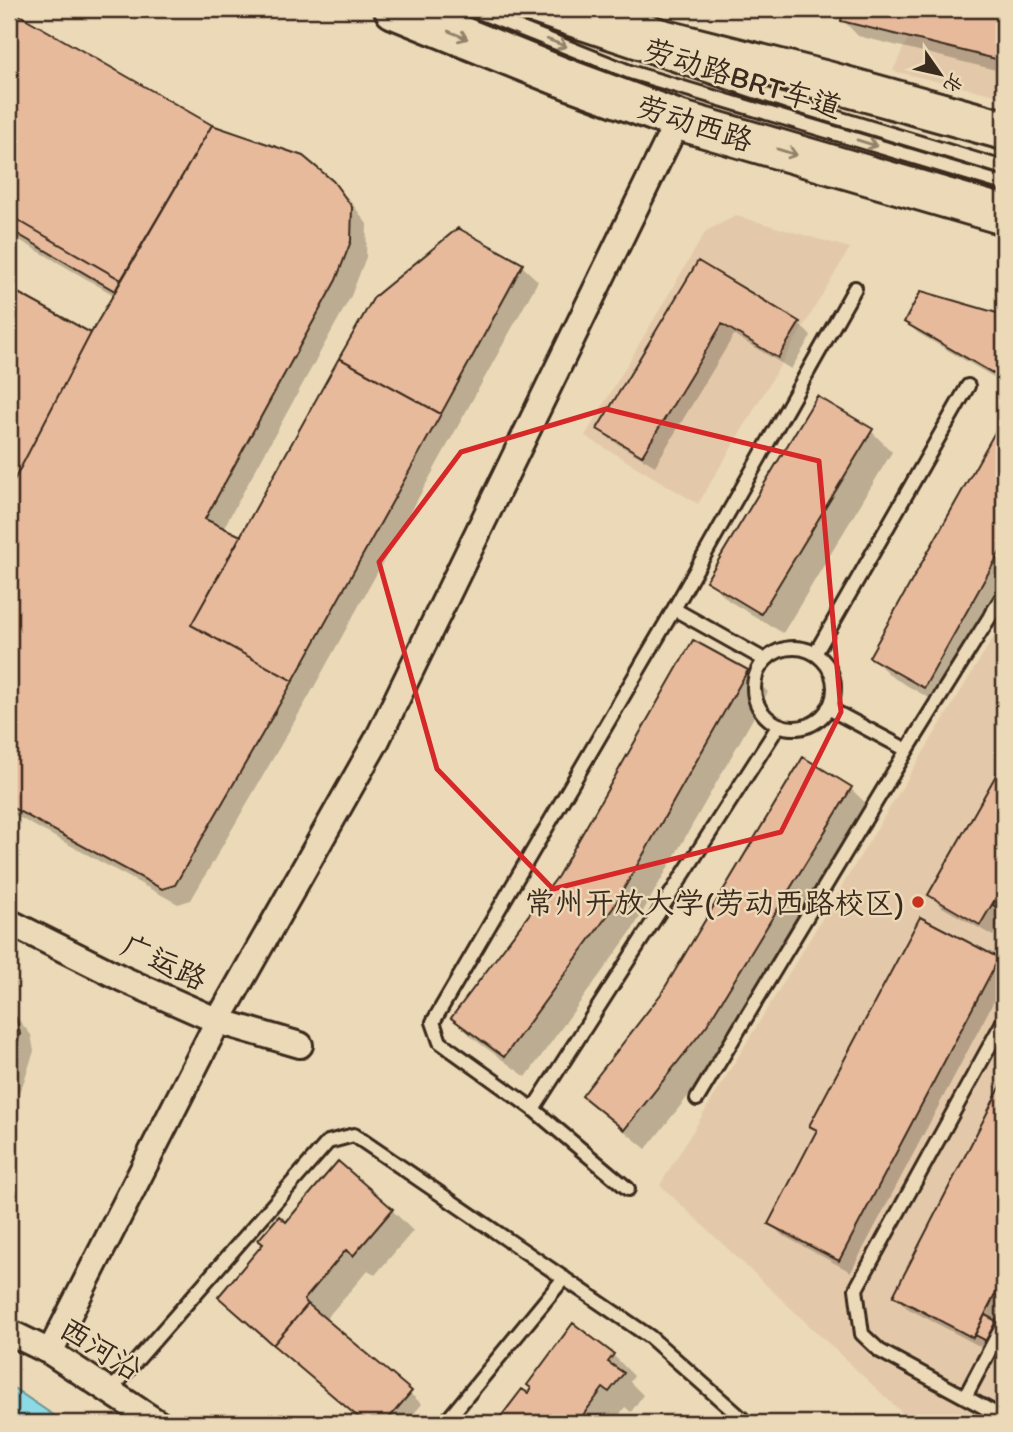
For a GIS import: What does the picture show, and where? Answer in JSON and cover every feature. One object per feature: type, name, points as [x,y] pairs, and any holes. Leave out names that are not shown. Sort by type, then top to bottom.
[{"type":"main road","name":"劳动西路","points":[[394,9],[562,77],[678,120],[1004,215]]},
{"type":"main road","points":[[598,12],[658,38],[827,80],[1004,130]]},
{"type":"street","points":[[50,1352],[218,1021],[377,740],[678,120]]},
{"type":"street","name":"广运路","points":[[9,922],[123,979],[218,1021],[300,1045]]},
{"type":"street","name":"西河沿","points":[[9,1332],[50,1352],[158,1423]]},
{"type":"lane","name":"劳动路BRT车道","points":[[471,9],[630,72],[1004,184]]},
{"type":"lane","points":[[509,9],[802,107],[1004,168]]},
{"type":"lane","points":[[628,1189],[533,1109],[440,1042],[433,1022],[674,609],[855,288]]},
{"type":"lane","points":[[815,653],[968,386]]},
{"type":"lane","points":[[697,1099],[1004,594]]},
{"type":"lane","points":[[674,609],[765,660]]},
{"type":"lane","points":[[789,648],[815,653],[825,662],[831,674],[834,687],[832,701],[816,721],[792,728],[779,725],[768,718],[754,696],[757,671],[765,660],[776,652],[789,648]]},
{"type":"lane","points":[[828,708],[907,750]]},
{"type":"lane","points":[[533,1109],[779,725]]},
{"type":"lane","points":[[1004,1020],[856,1289],[862,1334],[880,1351],[1004,1418]]},
{"type":"lane","points":[[110,1391],[328,1142],[354,1135],[650,1337],[747,1423]]},
{"type":"lane","points":[[445,1423],[564,1278]]},
{"type":"lane","points":[[965,1397],[1004,1323]]},
{"type":"highlighted area","points":[[606,409],[819,461],[841,712],[781,832],[553,889],[437,769],[379,562],[461,452]]},
{"type":"shaded area","points":[[921,9],[1004,9],[1004,97],[893,71]]},
{"type":"shaded area","points":[[736,216],[850,248],[698,504],[585,436],[706,231]]},
{"type":"shaded area","name":"常州开放大学(劳动西路校区)","points":[[1004,620],[1004,1423],[913,1423],[660,1185]]},
{"type":"water","points":[[9,1385],[65,1423],[9,1423]]},
{"type":"building","points":[[9,9],[212,125],[121,280],[9,215]]},
{"type":"building","points":[[843,9],[1004,9],[1004,61],[841,21]]},
{"type":"building","points":[[212,125],[303,156],[333,181],[352,207],[351,241],[336,280],[205,519],[241,536],[191,625],[293,681],[175,885],[162,889],[9,806],[9,490],[91,333]]},
{"type":"building","points":[[9,215],[121,280],[115,291],[9,229]]},
{"type":"building","points":[[458,228],[523,264],[441,414],[339,358],[374,297]]},
{"type":"building","points":[[698,261],[800,322],[778,358],[722,324],[642,456],[597,429]]},
{"type":"building","points":[[9,288],[91,333],[9,490]]},
{"type":"building","points":[[921,291],[1004,315],[1004,364],[998,376],[904,322]]},
{"type":"building","points":[[339,358],[441,414],[293,681],[191,625]]},
{"type":"building","points":[[817,396],[873,429],[761,614],[706,581]]},
{"type":"building","points":[[1004,416],[1004,545],[924,688],[869,657]]},
{"type":"building","points":[[693,640],[748,670],[613,908],[504,1057],[451,1018],[558,876]]},
{"type":"building","points":[[803,757],[852,787],[707,1025],[624,1130],[582,1096],[661,994]]},
{"type":"building","points":[[1004,761],[1004,884],[980,925],[928,895]]},
{"type":"building","points":[[1004,887],[1004,911],[993,905]]},
{"type":"building","points":[[920,917],[999,958],[839,1261],[768,1224],[817,1130],[809,1126]]},
{"type":"building","points":[[9,1007],[16,1018],[20,1034],[9,1067]]},
{"type":"building","points":[[1004,1080],[1004,1277],[973,1338],[893,1296]]},
{"type":"building","points":[[338,1161],[393,1209],[353,1256],[346,1250],[304,1300],[308,1304],[273,1345],[218,1297],[263,1244],[258,1240],[279,1216],[286,1222]]},
{"type":"building","points":[[308,1304],[412,1391],[385,1423],[365,1423],[273,1345]]},
{"type":"building","points":[[985,1315],[1004,1325],[1004,1350],[975,1335]]},
{"type":"building","points":[[573,1323],[614,1354],[608,1362],[624,1373],[609,1392],[603,1388],[577,1423],[496,1423],[522,1389],[528,1393],[531,1388],[527,1385]]},
{"type":"place","name":"常州开放大学(劳动西路校区)","points":[[918,902]]}]
